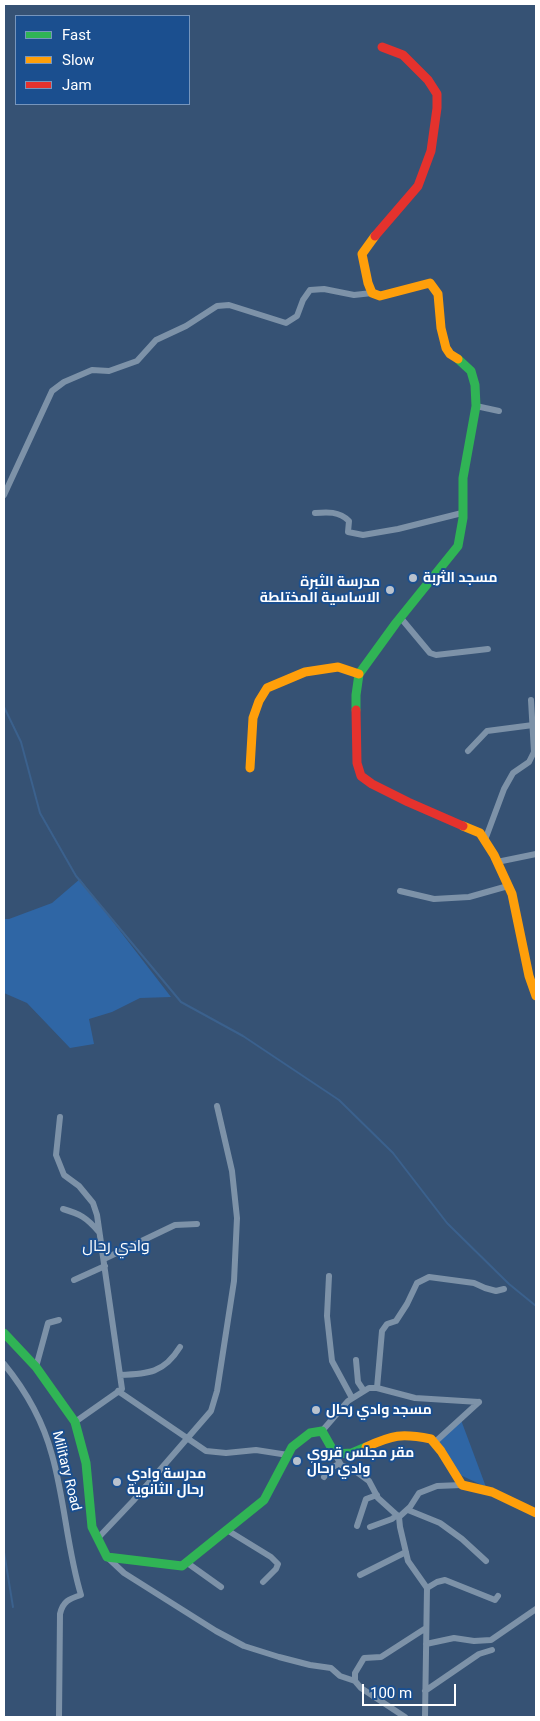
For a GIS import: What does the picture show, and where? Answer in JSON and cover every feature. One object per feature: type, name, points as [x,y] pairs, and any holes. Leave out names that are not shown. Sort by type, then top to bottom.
[{"type":"street","points":[[372,293],[362,254],[418,186],[431,151],[437,108],[437,94],[428,80],[403,55],[382,47]]},
{"type":"street","points":[[4,495],[52,391],[64,382],[92,370],[109,370],[137,361],[156,340],[186,326],[217,306],[229,305],[286,322],[297,316],[303,300],[310,290],[324,288],[354,295],[372,293],[380,296],[430,283],[438,294],[441,328],[446,348],[450,354],[471,371],[474,385],[476,406],[463,478],[462,513],[458,546],[400,617],[358,674],[356,695],[357,763],[361,776],[372,784],[408,802],[480,833],[497,862],[512,894],[529,976],[536,996]]},
{"type":"street","points":[[476,406],[499,411]]},
{"type":"street","points":[[315,513],[329,512],[344,516],[348,521],[348,532],[363,535],[398,529],[462,513]]},
{"type":"street","points":[[400,617],[430,653],[436,655],[488,649]]},
{"type":"street","points":[[250,768],[253,718],[259,700],[267,688],[305,672],[322,669],[338,667],[358,674]]},
{"type":"street","points":[[485,840],[504,789],[513,774],[529,762],[534,752],[531,700]]},
{"type":"street","points":[[468,751],[487,731],[532,725]]},
{"type":"street","points":[[497,862],[536,854]]},
{"type":"street","points":[[400,890],[434,899],[469,897],[508,886]]},
{"type":"street","points":[[98,1538],[133,1501],[211,1411],[217,1391],[234,1281],[237,1218],[232,1170],[217,1106]]},
{"type":"street","points":[[60,1118],[56,1155],[64,1175],[79,1186],[93,1203],[97,1215],[122,1389],[74,1422]]},
{"type":"street","points":[[62,1209],[80,1214],[100,1233]]},
{"type":"street","points":[[74,1280],[175,1225],[197,1224]]},
{"type":"street","points":[[329,1276],[327,1316],[332,1362],[352,1398]]},
{"type":"street","points":[[377,1388],[382,1331],[387,1324],[396,1321],[417,1283],[428,1277],[474,1283],[496,1291],[504,1289]]},
{"type":"street","points":[[36,1368],[48,1323],[58,1320]]},
{"type":"street","points":[[4,1333],[36,1368],[74,1422],[86,1463],[92,1527],[107,1557],[124,1573],[216,1631],[244,1646],[294,1661],[331,1668],[340,1676],[355,1681],[361,1688],[405,1717]]},
{"type":"street","points":[[120,1375],[148,1374],[165,1364],[176,1354],[180,1347]]},
{"type":"street","points":[[356,1360],[358,1382],[364,1391]]},
{"type":"street","name":"Military Road","points":[[4,1364],[23,1389],[32,1405],[52,1454],[81,1594],[64,1602],[60,1614],[59,1717]]},
{"type":"street","points":[[107,1557],[182,1566],[264,1500],[292,1447],[310,1433],[322,1431],[348,1401],[369,1388],[377,1388],[415,1398],[479,1402],[434,1443]]},
{"type":"street","points":[[118,1392],[206,1451],[226,1453],[256,1450],[288,1455]]},
{"type":"street","points":[[322,1431],[340,1463],[369,1481],[376,1495],[398,1516],[408,1562],[427,1588],[424,1717]]},
{"type":"street","points":[[335,1454],[345,1455],[363,1450],[383,1440],[400,1435],[431,1439],[462,1485]]},
{"type":"street","points":[[324,1477],[328,1470],[340,1463]]},
{"type":"street","points":[[370,1527],[392,1519],[408,1510],[418,1493],[437,1486],[462,1485],[492,1492],[536,1514]]},
{"type":"street","points":[[357,1526],[366,1499],[376,1495]]},
{"type":"street","points":[[408,1510],[440,1523],[462,1538],[486,1561]]},
{"type":"street","points":[[227,1530],[271,1557],[278,1564],[276,1569],[263,1582]]},
{"type":"street","points":[[360,1574],[406,1552]]},
{"type":"street","points":[[186,1562],[221,1587]]},
{"type":"street","points":[[427,1588],[444,1580],[494,1600],[498,1596]]},
{"type":"street","points":[[426,1644],[454,1638],[474,1641],[491,1640],[536,1610]]},
{"type":"street","points":[[355,1681],[355,1673],[364,1658],[381,1657],[426,1628]]},
{"type":"street","points":[[425,1691],[479,1654],[492,1650]]},
{"type":"shaded area","points":[[80,879],[171,997],[140,998],[112,1012],[89,1019],[94,1044],[70,1048],[27,1003],[4,993],[4,919],[9,919],[52,903]]},
{"type":"shaded area","points":[[461,1420],[486,1487],[456,1473],[436,1440]]},
{"type":"waterway","points":[[4,707],[21,742],[40,813],[76,876],[181,1002],[243,1036],[339,1100],[393,1153],[447,1223],[509,1284],[536,1306]]},
{"type":"waterway","points":[[4,1552],[13,1607]]},
{"type":"traffic: fast","points":[[356,710],[359,674],[396,623],[458,546],[463,518],[463,478],[476,406],[475,385],[471,371],[458,359]]},
{"type":"traffic: fast","points":[[4,1333],[36,1367],[75,1422],[86,1463],[92,1527],[107,1557],[182,1566],[264,1500],[292,1447],[310,1433],[322,1431],[335,1454],[352,1453],[366,1447]]},
{"type":"traffic: slow","points":[[375,236],[362,254],[372,293],[380,296],[430,283],[438,294],[441,328],[446,348],[450,354],[458,359]]},
{"type":"traffic: slow","points":[[250,768],[253,718],[259,701],[267,688],[305,672],[338,667],[359,674]]},
{"type":"traffic: slow","points":[[463,826],[480,833],[494,855],[512,894],[529,976],[536,996]]},
{"type":"traffic: slow","points":[[366,1447],[397,1436],[431,1439],[441,1451],[462,1485],[492,1492],[536,1513]]},
{"type":"traffic: jam","points":[[375,236],[418,186],[431,151],[437,108],[437,94],[428,80],[403,55],[382,47]]},
{"type":"traffic: jam","points":[[356,710],[357,763],[361,776],[372,784],[408,802],[463,826]]},
{"type":"place","name":"مسجد الثربة","points":[[413,578]]},
{"type":"place","name":"مدرسة الثبرة الاساسية المختلطة","points":[[390,590]]},
{"type":"place","name":"مسجد وادي رحال","points":[[316,1410]]},
{"type":"place","name":"مقر مجلس قروي وادي رحال","points":[[297,1461]]},
{"type":"place","name":"مدرسة وادي رحال الثانوية","points":[[117,1482]]},
{"type":"district","name":"وادي رحال","points":[[116,1247]]}]
